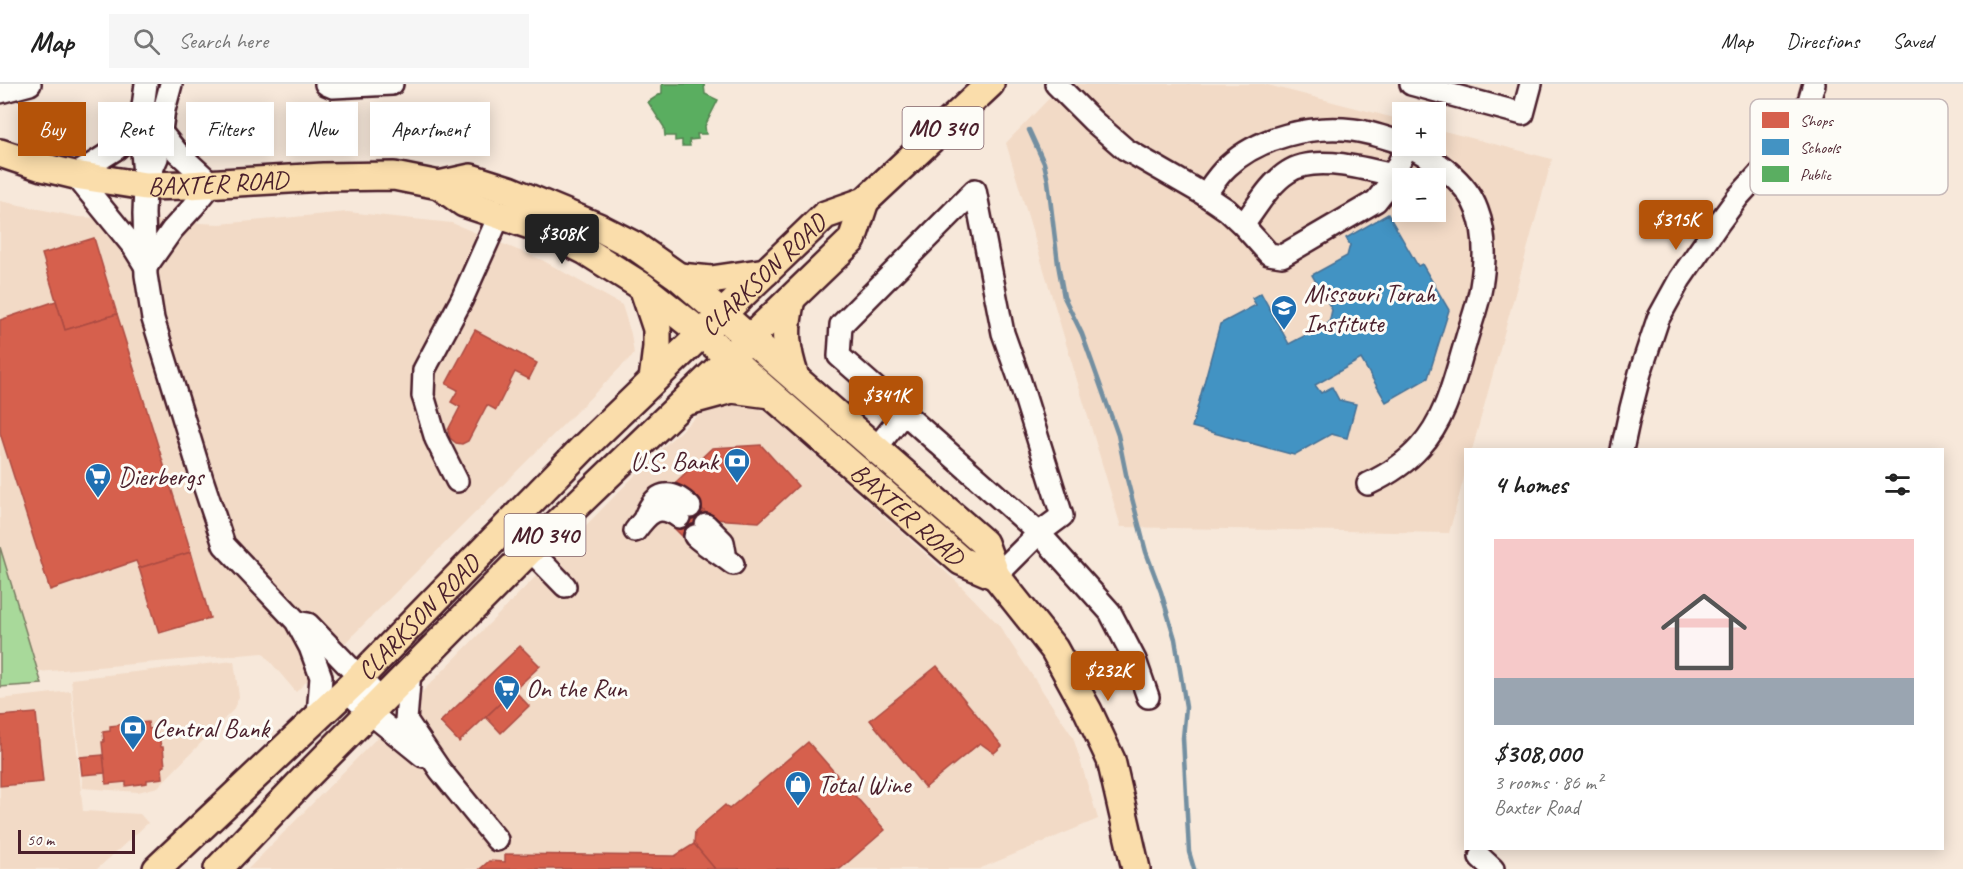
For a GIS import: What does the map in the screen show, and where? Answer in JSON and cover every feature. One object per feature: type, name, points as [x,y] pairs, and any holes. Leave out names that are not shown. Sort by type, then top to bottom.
[{"type":"main road","name":"CLARKSON ROAD","points":[[157,869],[352,684],[542,489],[825,214],[866,201],[990,84]]},
{"type":"main road","name":"BAXTER ROAD","points":[[0,153],[42,168],[145,186],[323,177],[394,176],[439,185],[471,178],[509,189],[598,227],[635,246],[679,277],[984,543],[996,576],[1054,649],[1088,711],[1111,760],[1136,869]]},
{"type":"main road","name":"BAXTER ROAD","points":[[439,185],[464,203],[542,229],[586,251],[643,287],[701,333],[961,561],[996,576]]},
{"type":"main road","name":"CLARKSON ROAD","points":[[218,869],[530,550],[852,240],[866,201]]},
{"type":"main road","points":[[679,277],[711,280],[766,272]]},
{"type":"main road","points":[[643,287],[657,329],[653,380]]},
{"type":"main road","points":[[791,299],[785,338],[795,377]]},
{"type":"main road","points":[[684,402],[732,389],[770,394]]},
{"type":"street","points":[[0,92],[30,84]]},
{"type":"street","points":[[146,84],[148,102]]},
{"type":"street","points":[[163,102],[171,84]]},
{"type":"street","points":[[326,84],[333,87],[392,84]]},
{"type":"street","points":[[1056,84],[1125,149],[1227,210],[1269,254],[1282,256],[1376,201],[1392,177]]},
{"type":"street","points":[[1411,84],[1523,114],[1531,84]]},
{"type":"street","points":[[1810,99],[1814,84]]},
{"type":"street","points":[[1205,195],[1216,178],[1239,157],[1274,140],[1297,133],[1327,129],[1352,130],[1392,140]]},
{"type":"street","points":[[146,267],[172,230],[212,184],[174,150]]},
{"type":"street","points":[[104,156],[75,175],[133,246],[146,267]]},
{"type":"street","points":[[148,156],[145,186],[146,267],[153,319],[224,545],[296,621],[310,647],[321,677],[318,716]]},
{"type":"street","points":[[1368,484],[1402,463],[1419,448],[1432,431],[1447,403],[1481,287],[1484,253],[1477,209],[1467,191],[1447,171],[1426,156]]},
{"type":"street","points":[[1243,225],[1279,179],[1302,166],[1324,164],[1353,166],[1392,175]]},
{"type":"street","points":[[1622,448],[1630,408],[1658,319],[1680,279],[1738,197],[1750,185]]},
{"type":"street","points":[[996,576],[1039,533],[1062,516],[1004,333],[975,190],[841,325],[839,356],[1039,533],[1110,612],[1135,660],[1148,697]]},
{"type":"street","points":[[457,481],[436,439],[423,396],[424,370],[462,299],[500,214]]},
{"type":"street","points":[[876,448],[904,413]]},
{"type":"street","points":[[640,524],[659,510],[684,512]]},
{"type":"street","points":[[701,530],[706,546],[730,561]]},
{"type":"street","points":[[530,550],[565,586]]},
{"type":"street","points":[[296,621],[308,624],[352,684],[440,770]]},
{"type":"street","points":[[410,671],[406,720],[440,770],[496,840]]},
{"type":"shaded area","name":"Missouri Torah Institute","points":[[1063,84],[1264,84],[1392,117],[1392,156],[1446,156],[1446,132],[1552,159],[1473,448],[1464,448],[1464,478],[1449,533],[1121,527],[1006,143]]},
{"type":"shaded area","points":[[0,201],[78,217],[220,224],[347,212],[452,223],[542,260],[622,305],[631,334],[634,354],[296,692],[263,653],[38,672],[0,547]]},
{"type":"shaded area","points":[[743,404],[766,411],[957,582],[998,624],[1073,737],[1098,819],[979,869],[248,869],[660,450],[696,417],[721,405]]},
{"type":"shaded area","points":[[234,661],[239,697],[233,710],[158,787],[138,792],[83,788],[71,679]]},
{"type":"shaded area","points":[[71,691],[83,811],[140,814],[148,823],[97,869],[0,869],[0,699]]},
{"type":"green space","points":[[0,547],[38,672],[42,684],[0,687]]},
{"type":"building: Shops","points":[[94,238],[117,314],[65,330],[42,254]]},
{"type":"building: Shops","name":"Dierbergs","points":[[56,301],[65,330],[117,314],[191,552],[139,568],[136,561],[50,590],[0,433],[0,320]]},
{"type":"building: Shops","points":[[475,330],[537,363],[529,379],[515,372],[496,410],[487,405],[468,441],[462,444],[450,438],[448,430],[460,407],[451,402],[458,390],[446,384]]},
{"type":"building: Shops","name":"U.S. Bank","points":[[761,445],[798,486],[759,522],[712,519],[676,482],[712,448]]},
{"type":"building: Shops","points":[[695,502],[712,519],[688,542],[671,525]]},
{"type":"building: Shops","points":[[191,552],[210,618],[159,633],[139,568]]},
{"type":"building: Shops","points":[[520,646],[540,666],[459,742],[440,722]]},
{"type":"building: Shops","points":[[937,666],[1002,746],[994,753],[980,743],[925,788],[870,720]]},
{"type":"building: Shops","name":"On the Run","points":[[514,690],[529,706],[501,733],[486,717]]},
{"type":"building: Shops","points":[[36,713],[43,782],[0,786],[0,716]]},
{"type":"building: Shops","name":"Central Bank","points":[[148,722],[149,729],[156,728],[161,747],[163,747],[165,766],[162,767],[163,778],[126,786],[126,782],[106,784],[103,732],[110,731],[110,726]]},
{"type":"building: Shops","name":"Total Wine","points":[[808,742],[885,830],[840,869],[715,869],[694,844],[695,831],[725,805],[729,809]]},
{"type":"building: Shops","points":[[103,755],[105,773],[82,775],[80,757]]},
{"type":"building: Shops","points":[[694,844],[715,869],[480,869],[489,861],[505,862],[505,854],[675,856]]},
{"type":"building: Schools","points":[[1388,214],[1418,266],[1422,264],[1449,310],[1428,378],[1386,402],[1361,359],[1315,385],[1321,393],[1332,387],[1339,400],[1356,404],[1347,438],[1331,434],[1294,455],[1192,427],[1220,324],[1256,305],[1252,298],[1261,293],[1289,344],[1329,323],[1332,310],[1312,275],[1347,256],[1350,245],[1346,238]]},
{"type":"building: Public","points":[[662,84],[704,84],[705,94],[718,100],[705,126],[706,134],[697,134],[698,139],[689,140],[690,146],[682,146],[682,140],[675,141],[675,136],[665,136],[664,127],[648,102],[662,93]]},
{"type":"waterway","points":[[1029,130],[1044,163],[1048,181],[1064,297],[1082,334],[1118,435],[1146,552],[1175,639],[1186,707],[1183,738],[1189,852],[1194,869]]},
{"type":"place","name":"Missouri Torah Institute","points":[[1284,331]]},
{"type":"place","name":"U.S. Bank","points":[[737,484]]},
{"type":"place","name":"Dierbergs","points":[[98,499]]},
{"type":"place","name":"On the Run","points":[[507,711]]},
{"type":"place","name":"Central Bank","points":[[133,751]]},
{"type":"place","name":"Total Wine","points":[[798,807]]}]
